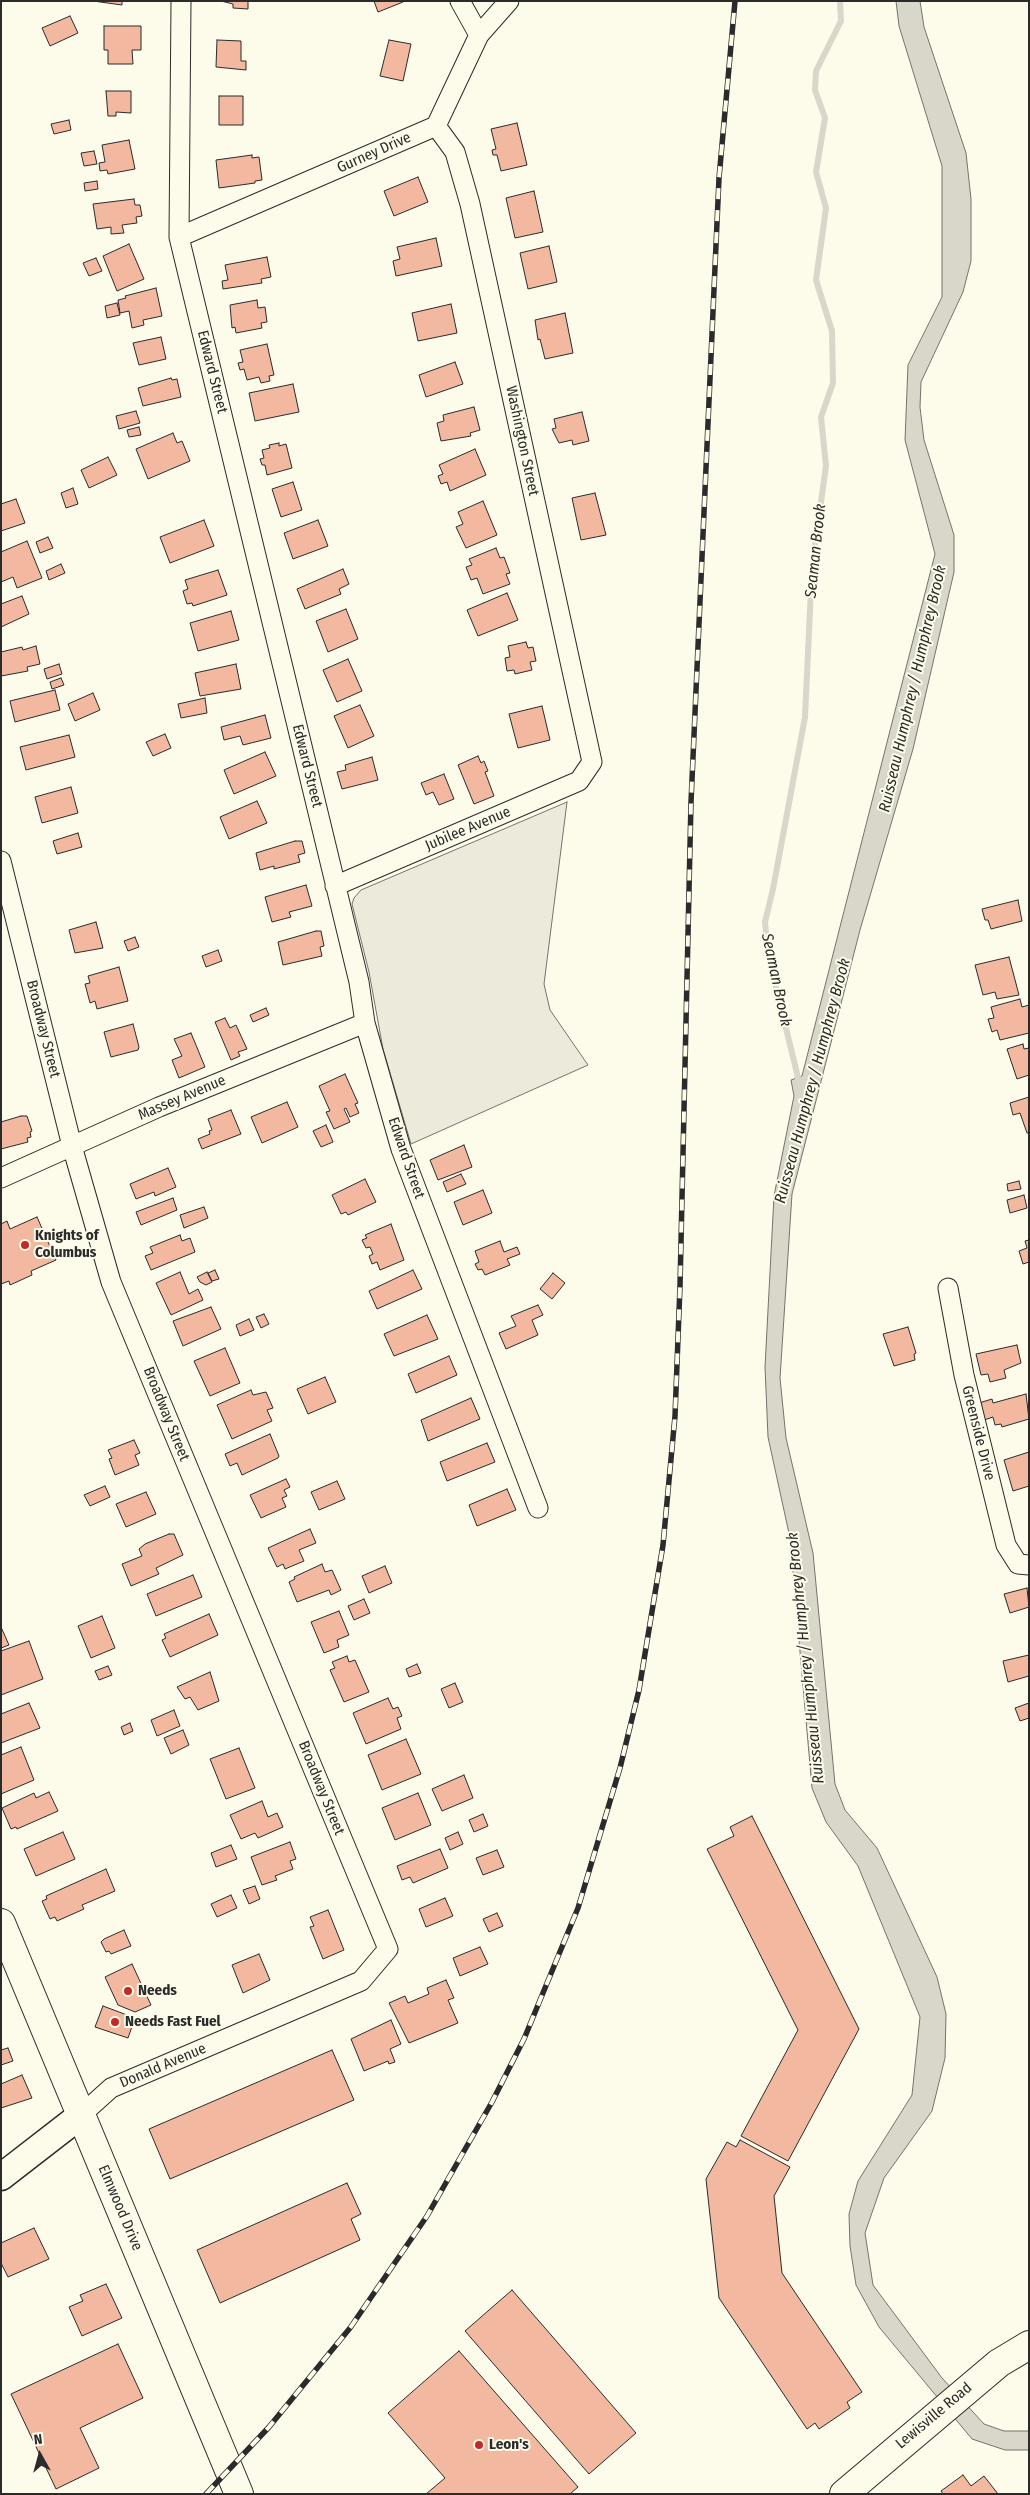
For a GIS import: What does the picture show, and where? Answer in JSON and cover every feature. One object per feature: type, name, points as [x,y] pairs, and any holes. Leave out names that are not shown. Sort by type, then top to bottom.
[{"type":"main road","name":"Elmwood Drive","points":[[1,1923],[239,2494]]},
{"type":"main road","name":"Lewisville Road","points":[[844,2494],[903,2442],[999,2363],[1029,2345]]},
{"type":"street","name":"Edward Street","points":[[181,1],[179,237],[359,982],[365,1023],[401,1149],[538,1508]]},
{"type":"street","points":[[460,1],[480,35]]},
{"type":"street","points":[[436,126],[480,35],[509,1]]},
{"type":"street","name":"Gurney Drive","points":[[179,237],[436,126]]},
{"type":"street","name":"Washington Street","points":[[436,126],[455,152],[470,204],[592,762]]},
{"type":"street","name":"Jubilee Avenue","points":[[336,886],[580,781],[592,762]]},
{"type":"street","name":"Broadway Street","points":[[1,861],[72,1146],[111,1282],[388,1949]]},
{"type":"street","name":"Massey Avenue","points":[[1,1178],[159,1107],[365,1023]]},
{"type":"street","name":"Greenside Drive","points":[[948,1288],[964,1375],[1006,1545],[1018,1564],[1029,1565]]},
{"type":"street","name":"Donald Avenue","points":[[1,2177],[81,2115],[111,2088],[361,1981],[388,1949]]},
{"type":"shaded area","points":[[567,802],[544,984],[550,1010],[588,1065],[411,1144],[383,1049],[369,972],[352,904],[354,898],[361,890]]},
{"type":"water","name":"Ruisseau Humphrey / Humphrey Brook","points":[[896,1],[920,1],[924,27],[966,153],[971,199],[971,261],[963,292],[921,382],[920,407],[924,440],[954,535],[954,572],[913,749],[860,930],[792,1194],[780,1378],[786,1438],[813,1553],[835,1784],[845,1810],[877,1848],[937,1977],[946,2014],[945,2058],[932,2111],[884,2178],[865,2233],[873,2285],[942,2378],[984,2424],[1004,2431],[1029,2431],[1029,2450],[1005,2450],[972,2439],[879,2327],[856,2285],[850,2246],[849,2214],[858,2181],[912,2095],[920,2017],[858,1866],[826,1822],[812,1788],[790,1538],[768,1437],[765,1367],[774,1196],[794,1096],[791,1080],[802,1076],[935,554],[905,440],[908,365],[942,297],[942,166],[899,26]]},
{"type":"building","points":[[93,1],[122,1],[122,5]]},
{"type":"building","points":[[221,1],[248,1],[248,9],[233,8],[233,4]]},
{"type":"building","points":[[374,1],[402,1],[403,2],[378,12]]},
{"type":"building","points":[[70,16],[78,33],[50,46],[42,28]]},
{"type":"building","points":[[104,26],[141,26],[141,50],[132,50],[133,64],[108,64],[108,50],[104,50]]},
{"type":"building","points":[[217,40],[241,41],[241,61],[246,61],[246,70],[216,67]]},
{"type":"building","points":[[389,40],[411,44],[403,81],[380,76]]},
{"type":"building","points":[[106,91],[131,91],[131,113],[116,112],[116,116],[108,116]]},
{"type":"building","points":[[219,96],[243,96],[243,125],[219,125]]},
{"type":"building","points":[[69,120],[71,130],[54,134],[51,124]]},
{"type":"building","points":[[517,123],[527,165],[501,171],[497,155],[493,155],[492,150],[496,149],[491,129]]},
{"type":"building","points":[[129,140],[135,169],[108,174],[107,170],[100,171],[99,163],[105,162],[102,145]]},
{"type":"building","points":[[94,151],[97,164],[84,166],[81,153]]},
{"type":"building","points":[[252,155],[252,158],[259,157],[262,180],[255,181],[255,183],[219,188],[216,160]]},
{"type":"building","points":[[418,177],[428,202],[394,216],[384,191]]},
{"type":"building","points":[[97,181],[98,189],[85,191],[84,183]]},
{"type":"building","points":[[534,191],[543,232],[515,238],[506,198]]},
{"type":"building","points":[[134,199],[135,205],[140,205],[142,216],[136,217],[137,223],[122,225],[124,233],[111,234],[111,227],[97,229],[93,204]]},
{"type":"building","points":[[436,238],[442,266],[396,276],[393,261],[400,259],[397,247]]},
{"type":"building","points":[[129,244],[144,279],[117,291],[103,256]]},
{"type":"building","points":[[549,246],[557,282],[528,289],[520,253]]},
{"type":"building","points":[[267,257],[271,277],[261,279],[262,283],[223,289],[222,281],[228,280],[225,265]]},
{"type":"building","points":[[96,258],[102,271],[89,276],[83,263]]},
{"type":"building","points":[[156,288],[162,316],[143,320],[144,325],[132,328],[129,311],[120,313],[118,300],[126,298],[125,296]]},
{"type":"building","points":[[257,300],[258,308],[265,307],[267,322],[261,323],[262,328],[236,333],[235,327],[232,328],[230,305]]},
{"type":"building","points":[[117,303],[120,315],[107,318],[105,306]]},
{"type":"building","points":[[451,304],[457,333],[418,341],[412,313]]},
{"type":"building","points":[[565,313],[573,353],[545,359],[540,339],[538,340],[535,320]]},
{"type":"building","points":[[161,337],[166,359],[139,365],[133,343]]},
{"type":"building","points":[[267,344],[274,375],[269,376],[270,381],[261,383],[259,377],[247,380],[244,369],[240,370],[238,363],[243,362],[240,350]]},
{"type":"building","points":[[455,362],[463,384],[426,397],[419,375]]},
{"type":"building","points":[[171,378],[172,380],[177,379],[181,397],[143,406],[138,388]]},
{"type":"building","points":[[293,384],[299,412],[255,421],[249,393]]},
{"type":"building","points":[[474,407],[480,430],[470,433],[471,436],[441,441],[437,423],[444,421],[443,415]]},
{"type":"building","points":[[136,411],[140,423],[119,429],[116,416]]},
{"type":"building","points":[[582,412],[589,441],[573,445],[572,440],[559,443],[552,429],[556,428],[554,419]]},
{"type":"building","points":[[139,427],[141,435],[129,437],[127,430]]},
{"type":"building","points":[[173,433],[177,443],[182,441],[190,461],[148,479],[136,449]]},
{"type":"building","points":[[279,443],[279,446],[286,444],[292,468],[267,475],[265,465],[262,465],[260,459],[264,458],[262,450],[270,448],[269,445]]},
{"type":"building","points":[[475,449],[486,475],[450,491],[447,482],[441,484],[438,476],[443,474],[439,465]]},
{"type":"building","points":[[108,457],[117,475],[89,488],[81,470]]},
{"type":"building","points":[[293,482],[302,510],[281,517],[272,489]]},
{"type":"building","points":[[73,488],[78,504],[66,508],[61,493]]},
{"type":"building","points":[[595,493],[606,535],[581,540],[572,498]]},
{"type":"building","points":[[16,499],[25,523],[1,531],[1,504]]},
{"type":"building","points":[[483,501],[497,535],[466,548],[456,527],[463,524],[458,512]]},
{"type":"building","points":[[204,520],[214,546],[170,563],[160,537]]},
{"type":"building","points":[[318,520],[328,546],[293,559],[284,533]]},
{"type":"building","points":[[48,537],[53,548],[40,553],[36,542]]},
{"type":"building","points":[[27,541],[42,578],[17,588],[13,577],[1,582],[1,552]]},
{"type":"building","points":[[496,548],[500,558],[504,557],[510,573],[506,574],[510,584],[483,594],[477,578],[471,580],[466,567],[472,565],[469,559]]},
{"type":"building","points":[[61,564],[65,573],[49,580],[46,571]]},
{"type":"building","points":[[343,569],[349,584],[339,589],[341,594],[305,609],[297,589]]},
{"type":"building","points":[[218,570],[227,595],[193,606],[192,603],[187,604],[183,591],[188,589],[185,580]]},
{"type":"building","points":[[507,593],[518,620],[478,636],[467,610]]},
{"type":"building","points":[[22,596],[29,614],[1,627],[1,604]]},
{"type":"building","points":[[346,609],[358,639],[328,652],[316,621]]},
{"type":"building","points":[[231,611],[239,640],[198,651],[190,623]]},
{"type":"building","points":[[526,642],[528,648],[533,647],[536,661],[530,662],[532,670],[515,674],[514,670],[507,671],[505,658],[510,657],[508,646]]},
{"type":"building","points":[[36,646],[40,664],[27,667],[28,671],[1,676],[1,652],[22,647],[23,650]]},
{"type":"building","points":[[348,659],[362,691],[337,702],[323,670]]},
{"type":"building","points":[[59,664],[62,674],[47,679],[44,669]]},
{"type":"building","points":[[236,664],[241,689],[200,696],[195,673]]},
{"type":"building","points":[[61,678],[64,685],[52,689],[50,682]]},
{"type":"building","points":[[55,690],[60,710],[15,722],[10,701]]},
{"type":"building","points":[[93,693],[100,710],[75,721],[68,704]]},
{"type":"building","points":[[205,698],[207,713],[181,718],[178,704]]},
{"type":"building","points":[[360,705],[374,736],[348,748],[334,716]]},
{"type":"building","points":[[542,706],[550,740],[518,748],[509,714]]},
{"type":"building","points":[[265,715],[271,738],[243,745],[240,736],[224,740],[221,727]]},
{"type":"building","points":[[165,734],[171,748],[153,756],[146,742]]},
{"type":"building","points":[[69,735],[75,757],[26,770],[20,747]]},
{"type":"building","points":[[265,752],[276,776],[234,794],[224,770]]},
{"type":"building","points":[[478,756],[481,763],[484,761],[488,771],[485,772],[494,796],[474,804],[458,765]]},
{"type":"building","points":[[372,757],[378,780],[342,789],[337,772],[346,770],[345,765]]},
{"type":"building","points":[[444,774],[454,799],[439,805],[433,792],[426,795],[421,783]]},
{"type":"building","points":[[71,787],[78,813],[42,823],[35,797]]},
{"type":"building","points":[[257,801],[267,823],[229,839],[220,817]]},
{"type":"building","points":[[78,833],[82,847],[57,854],[53,841]]},
{"type":"building","points":[[295,841],[302,841],[305,853],[298,855],[300,862],[274,869],[274,866],[260,870],[256,853]]},
{"type":"building","points":[[306,885],[312,906],[289,912],[291,917],[272,922],[265,897]]},
{"type":"building","points":[[1018,900],[1022,921],[991,929],[988,920],[985,920],[982,909]]},
{"type":"building","points":[[96,922],[103,948],[75,953],[69,930]]},
{"type":"building","points":[[321,931],[324,946],[320,947],[322,956],[283,965],[278,942]]},
{"type":"building","points":[[135,937],[139,947],[128,951],[124,941]]},
{"type":"building","points":[[218,950],[222,961],[206,967],[202,956]]},
{"type":"building","points":[[1009,957],[1019,995],[997,999],[995,992],[983,995],[975,965]]},
{"type":"building","points":[[119,967],[128,1001],[97,1009],[95,1001],[90,1003],[85,984],[90,983],[88,976]]},
{"type":"building","points":[[1020,999],[1022,1007],[1029,1005],[1029,1033],[1000,1040],[997,1030],[992,1032],[988,1019],[994,1018],[991,1007]]},
{"type":"building","points":[[266,1008],[269,1015],[253,1022],[250,1015]]},
{"type":"building","points":[[225,1018],[230,1028],[236,1025],[247,1049],[238,1052],[240,1056],[231,1060],[215,1022]]},
{"type":"building","points":[[133,1024],[139,1047],[138,1050],[111,1057],[104,1032]]},
{"type":"building","points":[[191,1033],[205,1067],[179,1078],[172,1060],[182,1056],[174,1039]]},
{"type":"building","points":[[1023,1044],[1024,1049],[1029,1048],[1029,1075],[1017,1079],[1007,1049]]},
{"type":"building","points":[[345,1074],[358,1103],[355,1104],[359,1113],[350,1117],[346,1108],[344,1109],[350,1122],[334,1129],[326,1112],[330,1111],[319,1086]]},
{"type":"building","points":[[1029,1097],[1029,1133],[1027,1133],[1020,1113],[1013,1115],[1010,1103]]},
{"type":"building","points":[[287,1102],[298,1127],[262,1143],[251,1117]]},
{"type":"building","points":[[231,1110],[241,1134],[202,1149],[198,1139],[210,1134],[209,1131],[212,1130],[208,1119]]},
{"type":"building","points":[[27,1116],[32,1131],[30,1132],[31,1137],[27,1138],[28,1142],[1,1149],[1,1122]]},
{"type":"building","points":[[326,1125],[333,1142],[321,1147],[313,1131]]},
{"type":"building","points":[[464,1145],[472,1167],[438,1180],[430,1160]]},
{"type":"building","points":[[168,1168],[176,1187],[155,1196],[154,1192],[136,1199],[130,1184]]},
{"type":"building","points":[[461,1174],[466,1184],[447,1192],[443,1182]]},
{"type":"building","points":[[365,1179],[376,1202],[348,1215],[346,1212],[341,1214],[332,1195]]},
{"type":"building","points":[[1019,1181],[1021,1189],[1008,1191],[1007,1184]]},
{"type":"building","points":[[483,1190],[492,1213],[463,1225],[454,1202]]},
{"type":"building","points":[[1024,1195],[1027,1208],[1010,1213],[1007,1200]]},
{"type":"building","points":[[173,1198],[177,1210],[141,1225],[136,1212]]},
{"type":"building","points":[[204,1207],[208,1218],[184,1228],[180,1215]]},
{"type":"building","name":"Knights of Columbus","points":[[37,1217],[56,1260],[31,1271],[32,1275],[10,1285],[9,1281],[1,1284],[1,1224],[7,1221],[10,1229]]},
{"type":"building","points":[[391,1224],[404,1260],[380,1270],[377,1262],[372,1264],[369,1256],[373,1254],[370,1247],[366,1248],[362,1240],[367,1238],[365,1235]]},
{"type":"building","points":[[180,1235],[182,1241],[190,1238],[195,1252],[151,1270],[145,1256],[153,1253],[150,1247]]},
{"type":"building","points":[[1029,1240],[1029,1262],[1023,1264],[1019,1251],[1027,1248],[1025,1241]]},
{"type":"building","points":[[500,1241],[504,1252],[517,1247],[520,1254],[507,1259],[510,1265],[485,1275],[482,1269],[478,1270],[475,1264],[479,1262],[475,1251]]},
{"type":"building","points":[[215,1270],[219,1279],[212,1281],[208,1273]]},
{"type":"building","points":[[413,1270],[422,1289],[377,1309],[369,1291]]},
{"type":"building","points":[[180,1272],[189,1294],[198,1289],[203,1300],[171,1315],[156,1283]]},
{"type":"building","points":[[207,1272],[212,1282],[206,1285],[200,1282],[197,1277]]},
{"type":"building","points":[[553,1273],[565,1283],[552,1299],[540,1289]]},
{"type":"building","points":[[538,1305],[543,1315],[532,1320],[538,1335],[506,1349],[499,1333],[516,1326],[511,1316]]},
{"type":"building","points":[[211,1307],[221,1329],[183,1346],[173,1321]]},
{"type":"building","points":[[264,1314],[269,1324],[261,1328],[256,1317]]},
{"type":"building","points":[[427,1315],[438,1339],[394,1356],[384,1334]]},
{"type":"building","points":[[249,1319],[254,1330],[240,1336],[236,1325]]},
{"type":"building","points":[[908,1327],[916,1353],[914,1354],[915,1360],[894,1366],[883,1334]]},
{"type":"building","points":[[1017,1345],[1021,1363],[1004,1370],[1006,1378],[990,1382],[988,1374],[981,1375],[976,1354]]},
{"type":"building","points":[[225,1348],[240,1383],[210,1396],[194,1361]]},
{"type":"building","points":[[449,1356],[457,1375],[416,1393],[408,1374]]},
{"type":"building","points":[[325,1377],[336,1402],[308,1414],[297,1389]]},
{"type":"building","points":[[251,1390],[253,1395],[266,1392],[273,1408],[267,1410],[272,1421],[232,1439],[217,1405]]},
{"type":"building","points":[[1026,1394],[1029,1419],[1002,1427],[1001,1424],[995,1425],[993,1417],[984,1420],[979,1403],[992,1399],[993,1403]]},
{"type":"building","points":[[471,1398],[480,1419],[428,1441],[421,1420]]},
{"type":"building","points":[[270,1434],[279,1456],[278,1458],[242,1475],[237,1463],[230,1466],[225,1454]]},
{"type":"building","points":[[134,1440],[140,1453],[135,1455],[139,1465],[115,1475],[109,1459],[112,1458],[108,1450]]},
{"type":"building","points":[[487,1443],[495,1462],[447,1481],[440,1462]]},
{"type":"building","points":[[1029,1452],[1029,1486],[1013,1491],[1004,1460]]},
{"type":"building","points":[[286,1479],[290,1487],[284,1490],[287,1496],[282,1498],[286,1507],[261,1518],[250,1495]]},
{"type":"building","points":[[337,1481],[345,1499],[319,1510],[311,1492]]},
{"type":"building","points":[[105,1486],[110,1497],[90,1506],[84,1495]]},
{"type":"building","points":[[507,1489],[516,1510],[477,1526],[469,1505]]},
{"type":"building","points":[[146,1492],[156,1514],[126,1527],[116,1504]]},
{"type":"building","points":[[310,1529],[316,1543],[299,1550],[304,1561],[285,1569],[283,1564],[277,1567],[268,1548]]},
{"type":"building","points":[[169,1534],[174,1534],[183,1555],[156,1568],[159,1574],[131,1586],[122,1564],[142,1556],[139,1549],[145,1544]]},
{"type":"building","points":[[322,1564],[325,1572],[332,1570],[341,1590],[331,1595],[329,1590],[297,1602],[289,1582],[295,1579],[294,1577]]},
{"type":"building","points":[[385,1566],[392,1583],[369,1593],[362,1576]]},
{"type":"building","points":[[193,1575],[202,1597],[156,1616],[147,1594]]},
{"type":"building","points":[[1027,1588],[1029,1607],[1010,1613],[1004,1594]]},
{"type":"building","points":[[364,1599],[370,1613],[354,1620],[348,1606]]},
{"type":"building","points":[[339,1611],[349,1635],[337,1640],[339,1647],[324,1653],[311,1622]]},
{"type":"building","points":[[209,1614],[218,1635],[170,1657],[162,1640],[166,1638],[164,1634]]},
{"type":"building","points":[[102,1616],[115,1648],[91,1658],[78,1626]]},
{"type":"building","points":[[1,1627],[9,1645],[1,1648]]},
{"type":"building","points":[[29,1641],[43,1679],[1,1695],[1,1651]]},
{"type":"building","points":[[1029,1655],[1029,1676],[1008,1682],[1003,1661]]},
{"type":"building","points":[[347,1656],[349,1662],[355,1660],[369,1692],[344,1702],[330,1670],[335,1668],[332,1662]]},
{"type":"building","points":[[417,1664],[421,1673],[409,1677],[406,1669]]},
{"type":"building","points":[[108,1666],[112,1675],[99,1680],[95,1671]]},
{"type":"building","points":[[210,1672],[219,1701],[198,1710],[190,1697],[185,1699],[177,1687]]},
{"type":"building","points":[[455,1683],[463,1702],[449,1708],[441,1689]]},
{"type":"building","points":[[388,1698],[393,1709],[398,1707],[402,1716],[397,1718],[401,1729],[366,1744],[353,1713]]},
{"type":"building","points":[[29,1703],[40,1728],[1,1743],[1,1714]]},
{"type":"building","points":[[1029,1703],[1029,1718],[1020,1721],[1015,1708]]},
{"type":"building","points":[[174,1710],[180,1726],[157,1736],[151,1720]]},
{"type":"building","points":[[130,1723],[133,1731],[124,1735],[121,1727]]},
{"type":"building","points":[[183,1730],[189,1745],[171,1754],[164,1738]]},
{"type":"building","points":[[406,1739],[421,1774],[382,1790],[368,1755]]},
{"type":"building","points":[[21,1747],[34,1780],[1,1794],[1,1755]]},
{"type":"building","points":[[239,1748],[255,1788],[226,1799],[210,1759]]},
{"type":"building","points":[[464,1775],[473,1798],[442,1811],[432,1789]]},
{"type":"building","points":[[49,1792],[58,1811],[17,1829],[16,1827],[11,1829],[2,1808],[34,1793],[36,1798]]},
{"type":"building","points":[[418,1793],[431,1825],[395,1840],[382,1808]]},
{"type":"building","points":[[262,1801],[268,1817],[277,1813],[283,1827],[258,1838],[255,1833],[241,1839],[230,1815]]},
{"type":"building","points":[[483,1814],[488,1826],[474,1832],[469,1820]]},
{"type":"building","points":[[752,1816],[859,2029],[788,2161],[741,2136],[798,2030],[707,1849],[734,1836],[730,1827]]},
{"type":"building","points":[[63,1832],[75,1859],[36,1876],[24,1849]]},
{"type":"building","points":[[458,1832],[463,1844],[450,1850],[445,1838]]},
{"type":"building","points":[[290,1842],[296,1859],[290,1861],[293,1869],[275,1876],[277,1880],[262,1885],[251,1857]]},
{"type":"building","points":[[231,1845],[237,1859],[216,1867],[211,1853]]},
{"type":"building","points":[[440,1849],[448,1868],[413,1883],[410,1877],[402,1880],[397,1866]]},
{"type":"building","points":[[497,1850],[504,1867],[483,1875],[476,1858]]},
{"type":"building","points":[[106,1869],[115,1891],[82,1905],[84,1909],[57,1921],[55,1917],[50,1919],[42,1901],[47,1899],[46,1896]]},
{"type":"building","points":[[255,1886],[260,1899],[249,1904],[243,1890]]},
{"type":"building","points":[[231,1895],[237,1908],[217,1917],[211,1904]]},
{"type":"building","points":[[445,1898],[453,1916],[426,1927],[419,1909]]},
{"type":"building","points":[[328,1910],[344,1950],[323,1959],[310,1927],[314,1926],[310,1917]]},
{"type":"building","points":[[497,1913],[503,1926],[489,1932],[483,1919]]},
{"type":"building","points":[[124,1930],[131,1946],[111,1954],[109,1951],[106,1952],[101,1942]]},
{"type":"building","points":[[480,1947],[488,1964],[460,1976],[453,1958]]},
{"type":"building","points":[[259,1954],[270,1980],[243,1993],[232,1965]]},
{"type":"building","name":"Needs","points":[[132,1964],[151,2005],[135,2012],[118,2005],[105,1977]]},
{"type":"building","points":[[446,1980],[454,1998],[448,2000],[458,2023],[409,2043],[389,2003],[405,1996],[408,2003],[429,1994],[427,1988]]},
{"type":"building","name":"Needs Fast Fuel","points":[[103,2006],[135,2018],[128,2038],[95,2027]]},
{"type":"building","points":[[391,2020],[401,2044],[390,2049],[395,2062],[389,2064],[388,2061],[364,2071],[351,2039]]},
{"type":"building","points":[[8,2048],[13,2061],[1,2065],[1,2050]]},
{"type":"building","points":[[332,2050],[354,2100],[170,2179],[149,2129]]},
{"type":"building","points":[[22,2075],[32,2098],[1,2108],[1,2084]]},
{"type":"building","points":[[740,2140],[790,2167],[774,2196],[782,2273],[862,2392],[847,2402],[850,2408],[819,2429],[815,2423],[807,2429],[719,2298],[706,2179],[727,2142],[736,2147]]},
{"type":"building","points":[[347,2183],[361,2214],[351,2219],[360,2240],[220,2303],[197,2250]]},
{"type":"building","points":[[34,2228],[49,2259],[8,2277],[1,2263],[1,2243]]},
{"type":"building","points":[[106,2284],[122,2318],[82,2336],[69,2307],[83,2301],[80,2295]]},
{"type":"building","points":[[512,2290],[636,2433],[589,2474],[465,2331]]},
{"type":"building","points":[[118,2344],[143,2398],[80,2428],[99,2468],[56,2489],[11,2394]]},
{"type":"building","name":"Leon's","points":[[459,2351],[578,2487],[570,2494],[426,2494],[445,2478],[388,2413]]},
{"type":"building","points":[[963,2475],[971,2486],[984,2476],[998,2494],[943,2494],[941,2491]]},
{"type":"waterway","name":"Seaman Brook","points":[[800,1086],[768,954],[765,922],[773,889],[805,717],[812,567],[826,466],[821,417],[833,383],[832,331],[816,280],[826,208],[816,172],[825,118],[815,90],[816,71],[841,21],[840,1]]},
{"type":"railway","points":[[206,2494],[269,2427],[350,2328],[427,2216],[492,2102],[524,2039],[578,1908],[620,1768],[639,1690],[663,1545],[675,1416],[680,1286],[691,802],[719,178],[735,1]]},
{"type":"place","name":"Knights of Columbus","points":[[25,1245]]},
{"type":"place","name":"Needs","points":[[128,1991]]},
{"type":"place","name":"Needs Fast Fuel","points":[[115,2022]]},
{"type":"place","name":"Leon's","points":[[479,2445]]}]
